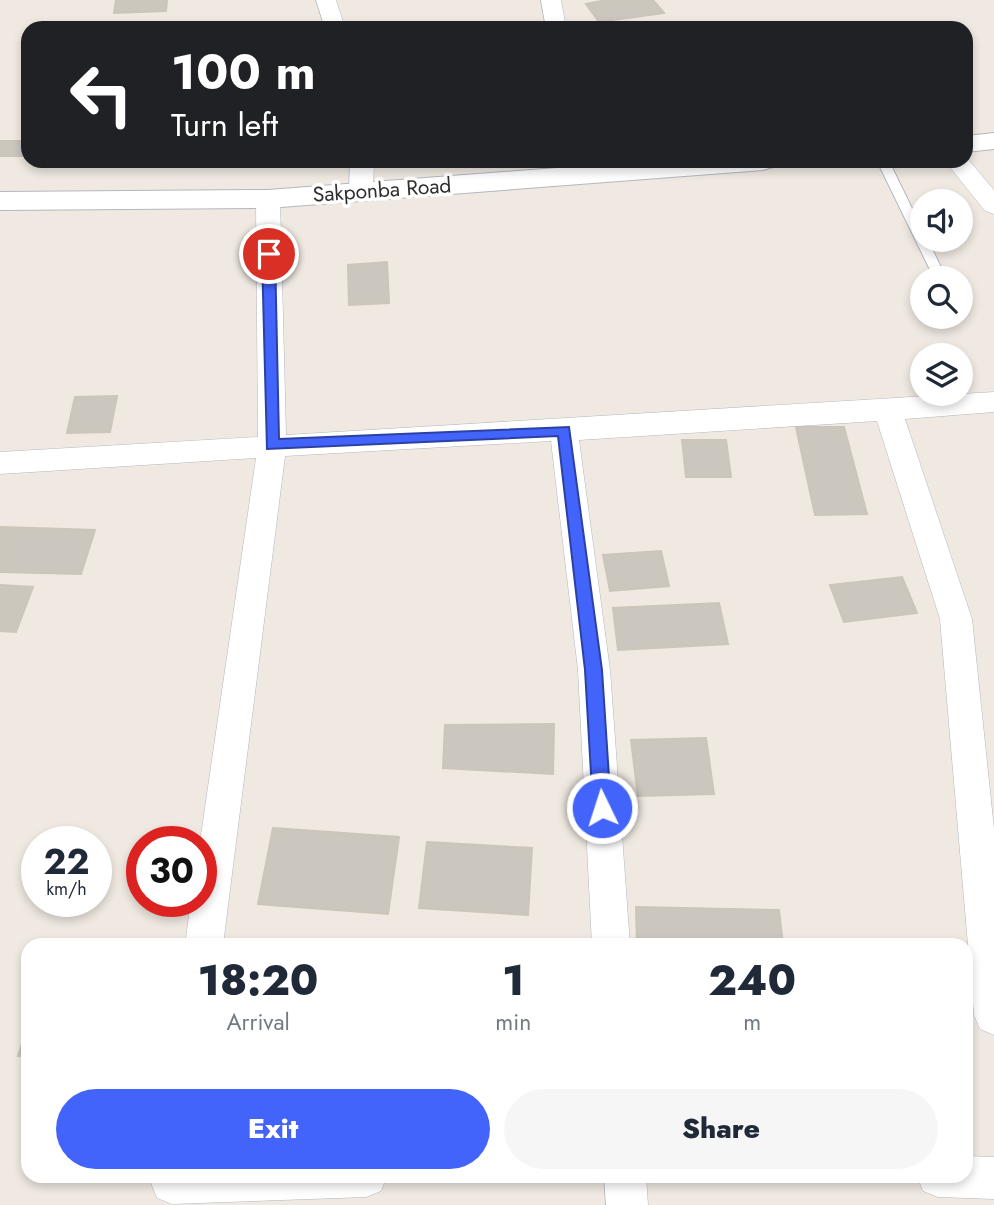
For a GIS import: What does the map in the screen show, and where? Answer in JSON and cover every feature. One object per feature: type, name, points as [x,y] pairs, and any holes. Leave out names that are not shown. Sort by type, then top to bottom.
[{"type":"main road","points":[[973,143],[994,141]]},
{"type":"main road","name":"Sakponba Road","points":[[0,201],[268,199],[361,192],[581,168]]},
{"type":"street","points":[[326,0],[333,21]]},
{"type":"street","points":[[551,0],[555,21]]},
{"type":"street","points":[[361,192],[362,168]]},
{"type":"street","points":[[963,168],[994,206]]},
{"type":"street","points":[[205,938],[272,445],[268,199]]},
{"type":"street","points":[[0,463],[272,445],[730,423],[994,402]]},
{"type":"street","points":[[888,411],[956,619],[994,1015]]},
{"type":"street","points":[[564,431],[594,670],[611,938]]},
{"type":"street","points":[[973,1177],[994,1178]]},
{"type":"street","points":[[171,1188],[252,1183]]},
{"type":"street","points":[[625,1183],[627,1205]]},
{"type":"lane","points":[[886,168],[934,266]]},
{"type":"building","points":[[116,0],[167,0],[166,11],[114,13]]},
{"type":"building","points":[[607,0],[653,0],[664,13],[598,21],[586,4]]},
{"type":"building","points":[[0,141],[21,141],[21,156],[0,156]]},
{"type":"building","points":[[387,262],[389,303],[349,305],[348,265]]},
{"type":"building","points":[[117,396],[110,432],[67,433],[75,397]]},
{"type":"building","points":[[796,427],[844,427],[867,514],[815,515]]},
{"type":"building","points":[[682,440],[726,440],[731,477],[686,477]]},
{"type":"building","points":[[0,527],[95,530],[81,574],[0,572]]},
{"type":"building","points":[[661,551],[669,586],[610,591],[603,555]]},
{"type":"building","points":[[902,577],[917,613],[844,622],[830,585]]},
{"type":"building","points":[[0,585],[33,587],[16,632],[0,631]]},
{"type":"building","points":[[719,603],[728,644],[618,650],[613,608]]},
{"type":"building","points":[[554,724],[553,774],[443,768],[445,725]]},
{"type":"building","points":[[706,738],[714,794],[638,796],[631,740]]},
{"type":"building","points":[[273,828],[399,837],[388,914],[258,904]]},
{"type":"building","points":[[427,842],[532,848],[528,915],[419,908]]},
{"type":"building","points":[[636,907],[779,910],[782,938],[637,938]]},
{"type":"route","points":[[269,254],[272,445],[564,431],[594,670],[602,808]]}]
